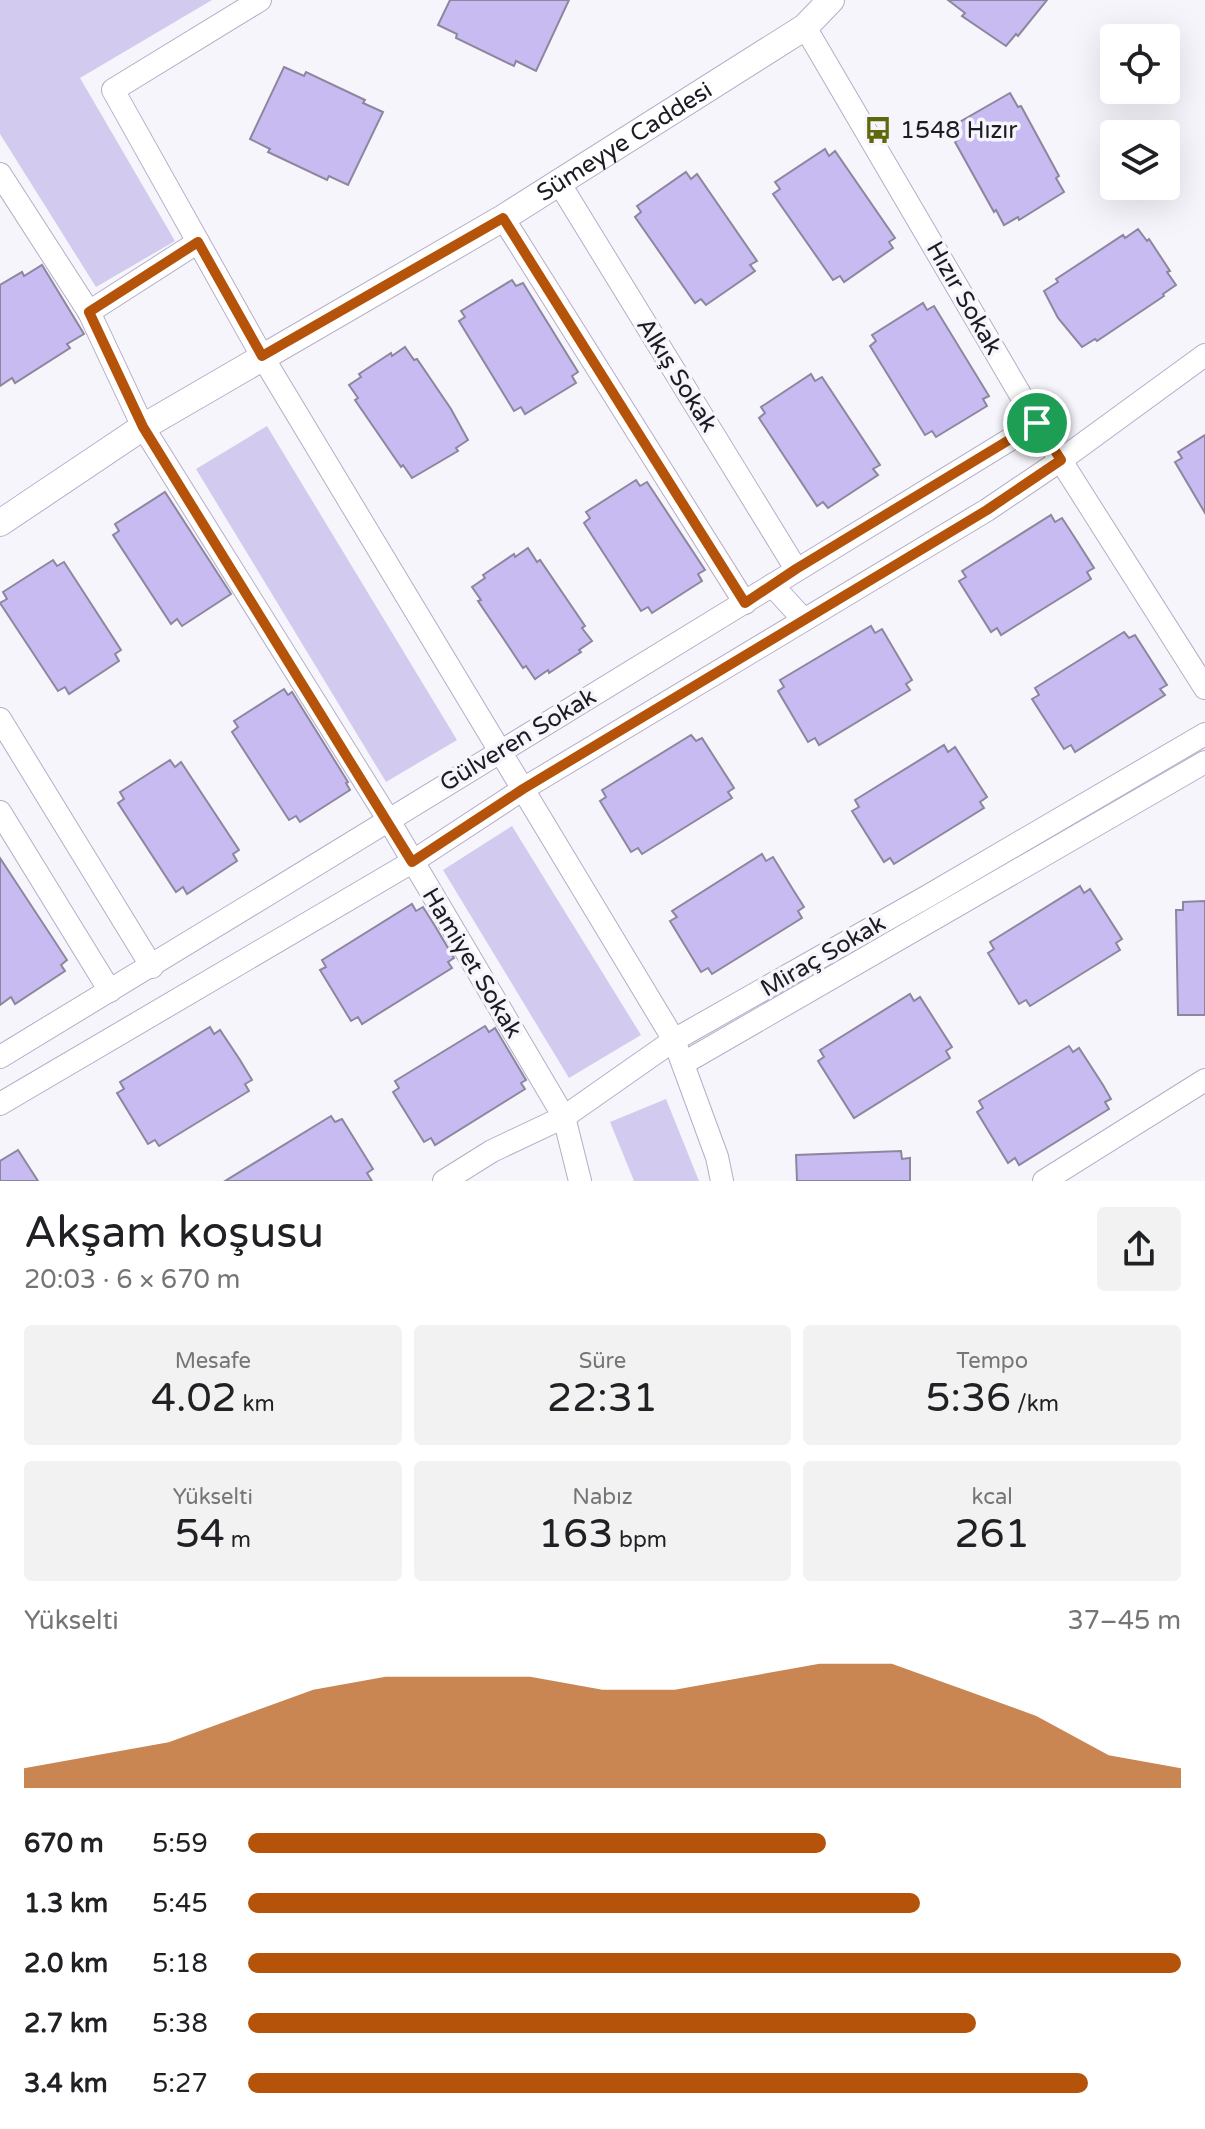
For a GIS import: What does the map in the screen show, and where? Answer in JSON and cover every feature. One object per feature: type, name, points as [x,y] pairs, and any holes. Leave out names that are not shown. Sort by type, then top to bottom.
[{"type":"street","points":[[260,0],[113,90],[262,356],[674,1040],[717,1157],[722,1181]]},
{"type":"street","name":"Sümeyye Caddesi","points":[[0,523],[143,427],[503,218],[729,77],[805,27],[831,0]]},
{"type":"street","name":"Hızır Sokak","points":[[805,27],[1037,423],[1205,688]]},
{"type":"street","name":"Hamiyet Sokak","points":[[0,174],[89,312],[143,427],[388,819],[564,1117],[580,1181]]},
{"type":"street","name":"Alkış Sokak","points":[[558,181],[796,569]]},
{"type":"street","points":[[503,218],[745,603]]},
{"type":"street","points":[[89,312],[198,242]]},
{"type":"street","points":[[0,1104],[412,862],[523,789],[987,510],[1205,355]]},
{"type":"street","name":"Gülveren Sokak","points":[[0,1057],[152,967],[500,750],[1037,423]]},
{"type":"street","points":[[772,585],[804,620]]},
{"type":"street","points":[[0,719],[152,967]]},
{"type":"street","name":"Miraç Sokak","points":[[444,1181],[492,1151],[564,1117],[674,1040],[1205,734]]},
{"type":"street","points":[[684,1063],[1205,762]]},
{"type":"street","points":[[0,812],[110,991]]},
{"type":"street","points":[[1044,1181],[1205,1080]]},
{"type":"shaded area","points":[[0,0],[212,0],[80,78],[175,241],[96,287],[0,134]]},
{"type":"shaded area","points":[[267,426],[457,740],[386,782],[196,469]]},
{"type":"shaded area","points":[[512,826],[641,1035],[569,1078],[443,870]]},
{"type":"shaded area","points":[[666,1099],[699,1181],[634,1181],[610,1122]]},
{"type":"building","points":[[450,0],[569,0],[536,71],[516,61],[514,66],[456,38],[457,34],[438,25]]},
{"type":"building","points":[[948,0],[1047,0],[1006,46],[962,16],[965,13]]},
{"type":"building","points":[[284,67],[304,76],[306,72],[383,112],[348,185],[329,176],[327,180],[268,152],[270,149],[250,139]]},
{"type":"building","points":[[1010,93],[1018,107],[1021,106],[1059,176],[1056,178],[1064,192],[1019,220],[1018,217],[1004,225],[955,142],[958,140],[951,127]]},
{"type":"building","points":[[825,149],[829,156],[835,151],[895,238],[889,242],[893,248],[844,282],[840,276],[833,280],[773,194],[780,189],[775,182]]},
{"type":"building","points":[[686,172],[691,179],[697,174],[757,261],[750,265],[755,271],[706,305],[701,299],[695,303],[635,217],[641,212],[637,206]]},
{"type":"building","points":[[1138,229],[1147,241],[1149,239],[1176,285],[1097,341],[1095,339],[1082,347],[1058,318],[1044,291],[1058,282],[1056,279],[1123,235],[1125,238]]},
{"type":"building","points":[[42,265],[84,334],[67,344],[70,348],[15,383],[12,378],[0,386],[0,285]]},
{"type":"building","points":[[512,280],[516,286],[523,283],[578,372],[572,376],[576,383],[525,414],[521,407],[514,411],[459,321],[465,317],[461,311]]},
{"type":"building","points":[[923,303],[927,310],[934,306],[989,396],[983,399],[987,406],[936,437],[932,431],[925,435],[870,346],[876,341],[872,335]]},
{"type":"building","points":[[405,347],[414,360],[417,359],[451,409],[468,440],[456,448],[458,451],[412,478],[355,400],[358,398],[349,385],[361,377],[359,374]]},
{"type":"building","points":[[811,374],[815,381],[822,377],[880,465],[873,469],[878,475],[828,508],[823,502],[817,506],[759,418],[765,413],[761,407]]},
{"type":"building","points":[[1205,435],[1205,513],[1175,462],[1182,458],[1178,452]]},
{"type":"building","points":[[636,480],[640,486],[647,482],[705,570],[698,574],[702,581],[652,613],[648,607],[641,611],[584,523],[590,518],[586,512]]},
{"type":"building","points":[[165,492],[231,594],[182,626],[177,619],[171,624],[113,535],[119,531],[115,524]]},
{"type":"building","points":[[1051,515],[1055,522],[1062,518],[1094,568],[1087,572],[1091,579],[1001,635],[997,628],[991,632],[959,581],[966,577],[962,571]]},
{"type":"building","points":[[528,548],[537,562],[540,560],[592,641],[579,650],[581,652],[535,679],[526,666],[523,668],[472,587],[485,578],[483,575]]},
{"type":"building","points":[[53,560],[57,566],[64,562],[121,650],[115,654],[119,661],[69,694],[65,687],[58,691],[0,603],[7,599],[3,592]]},
{"type":"building","points":[[871,626],[875,633],[882,629],[912,680],[906,684],[910,690],[819,745],[815,738],[808,742],[778,691],[784,687],[780,680]]},
{"type":"building","points":[[1124,632],[1129,638],[1135,635],[1167,685],[1160,689],[1165,695],[1075,752],[1071,745],[1064,749],[1032,699],[1039,695],[1035,688]]},
{"type":"building","points":[[284,689],[288,695],[292,692],[350,790],[300,822],[296,816],[289,820],[232,732],[238,727],[234,721]]},
{"type":"building","points":[[691,735],[696,741],[702,738],[734,788],[728,792],[732,798],[642,854],[638,848],[631,852],[600,801],[606,797],[602,790]]},
{"type":"building","points":[[944,745],[948,752],[955,747],[987,797],[980,802],[984,808],[894,864],[890,858],[884,862],[852,811],[859,807],[855,800]]},
{"type":"building","points":[[170,760],[175,767],[181,762],[239,850],[233,854],[237,861],[187,894],[183,887],[176,892],[118,803],[124,799],[120,792]]},
{"type":"building","points":[[762,854],[766,861],[773,857],[804,907],[798,911],[802,918],[712,974],[708,968],[701,972],[670,921],[677,917],[672,911]]},
{"type":"building","points":[[0,858],[67,960],[61,965],[65,971],[15,1004],[11,997],[0,1005]]},
{"type":"building","points":[[1080,886],[1084,893],[1090,889],[1122,939],[1116,943],[1120,950],[1030,1006],[1026,1000],[1019,1004],[988,953],[994,949],[990,942]]},
{"type":"building","points":[[1205,901],[1205,1015],[1178,1015],[1176,910],[1183,910],[1183,902]]},
{"type":"building","points":[[412,904],[416,911],[423,907],[435,926],[454,958],[448,962],[452,968],[362,1024],[358,1017],[351,1021],[320,970],[326,967],[322,960]]},
{"type":"building","points":[[910,994],[914,1001],[920,997],[952,1047],[946,1051],[950,1058],[854,1118],[818,1061],[824,1057],[820,1050]]},
{"type":"building","points":[[485,1026],[489,1032],[495,1028],[526,1080],[521,1083],[525,1089],[435,1145],[431,1138],[424,1142],[393,1092],[399,1088],[395,1081]]},
{"type":"building","points":[[210,1027],[214,1034],[220,1030],[240,1060],[252,1080],[245,1084],[249,1091],[159,1146],[155,1140],[148,1144],[117,1093],[124,1089],[120,1082]]},
{"type":"building","points":[[1069,1046],[1073,1052],[1079,1048],[1103,1085],[1111,1099],[1105,1102],[1109,1109],[1019,1165],[1015,1158],[1008,1163],[977,1112],[983,1108],[979,1101]]},
{"type":"building","points":[[331,1116],[335,1122],[342,1119],[373,1169],[367,1173],[372,1181],[225,1181]]},
{"type":"building","points":[[18,1150],[38,1181],[0,1181],[0,1161]]},
{"type":"building","points":[[901,1151],[902,1159],[910,1158],[910,1181],[797,1181],[796,1155]]},
{"type":"place","name":"1548 Hızır","points":[[878,130]]},
{"type":"route","points":[[503,218],[745,603],[1037,423],[1061,460],[987,510],[523,789],[412,862],[143,427],[89,312],[198,242],[262,356],[503,218]]}]
